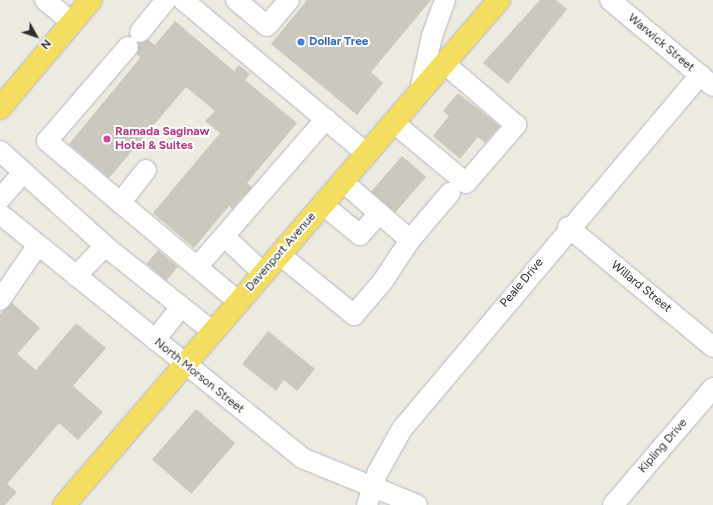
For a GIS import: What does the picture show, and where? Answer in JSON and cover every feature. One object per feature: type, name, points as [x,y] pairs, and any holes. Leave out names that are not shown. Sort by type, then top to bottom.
[{"type":"main road","points":[[0,108],[91,0]]},
{"type":"main road","name":"Davenport Avenue","points":[[64,505],[262,272],[499,0]]},
{"type":"street","points":[[45,0],[72,23]]},
{"type":"street","points":[[166,0],[134,40],[47,141],[238,301]]},
{"type":"street","points":[[183,0],[366,153]]},
{"type":"street","points":[[236,0],[267,26],[289,0]]},
{"type":"street","points":[[420,91],[432,36],[445,0]]},
{"type":"street","name":"Warwick Street","points":[[610,0],[706,81]]},
{"type":"street","points":[[394,122],[466,184],[516,126],[444,63]]},
{"type":"street","name":"Peale Drive","points":[[369,496],[402,429],[568,228],[706,81]]},
{"type":"street","points":[[198,266],[225,237],[326,119]]},
{"type":"street","points":[[0,151],[22,174],[105,246],[212,331]]},
{"type":"street","points":[[120,203],[146,170]]},
{"type":"street","points":[[0,199],[22,174]]},
{"type":"street","points":[[342,181],[410,240]]},
{"type":"street","points":[[279,254],[354,315],[383,281],[410,240],[450,193]]},
{"type":"street","points":[[322,204],[360,235],[379,213]]},
{"type":"street","name":"North Morson Street","points":[[0,214],[302,458],[369,496],[417,505]]},
{"type":"street","name":"Willard Street","points":[[568,228],[713,347]]},
{"type":"street","points":[[225,237],[262,272]]},
{"type":"street","points":[[0,300],[38,245]]},
{"type":"street","points":[[76,276],[105,246]]},
{"type":"street","points":[[155,340],[181,307]]},
{"type":"street","name":"Kipling Drive","points":[[613,505],[713,388]]},
{"type":"building","points":[[307,0],[431,0],[371,72],[383,83],[357,115],[271,44]]},
{"type":"building","points":[[540,0],[556,0],[567,9],[508,84],[483,63]]},
{"type":"building","name":"Ramada Saginaw Hotel & Suites","points":[[175,21],[234,71],[239,65],[250,74],[245,80],[297,123],[247,183],[252,187],[232,209],[229,206],[194,248],[153,213],[220,133],[205,121],[215,111],[186,87],[109,178],[69,144],[140,58],[137,54],[139,43],[148,40],[155,45]]},
{"type":"building","points":[[458,93],[500,126],[485,143],[478,137],[460,159],[433,136],[449,116],[443,111]]},
{"type":"building","points":[[402,156],[426,177],[395,212],[371,191]]},
{"type":"building","points":[[158,250],[178,267],[166,281],[146,264]]},
{"type":"building","points":[[12,303],[40,328],[17,354],[36,370],[76,323],[106,348],[73,386],[103,412],[78,440],[59,423],[7,484],[17,492],[5,505],[0,505],[0,314]]},
{"type":"building","points":[[268,331],[315,369],[297,391],[284,380],[276,391],[242,364]]},
{"type":"building","points":[[196,409],[235,443],[191,494],[152,460]]},
{"type":"place","name":"Dollar Tree","points":[[301,42]]},
{"type":"place","name":"Ramada Saginaw Hotel & Suites","points":[[107,139]]}]
